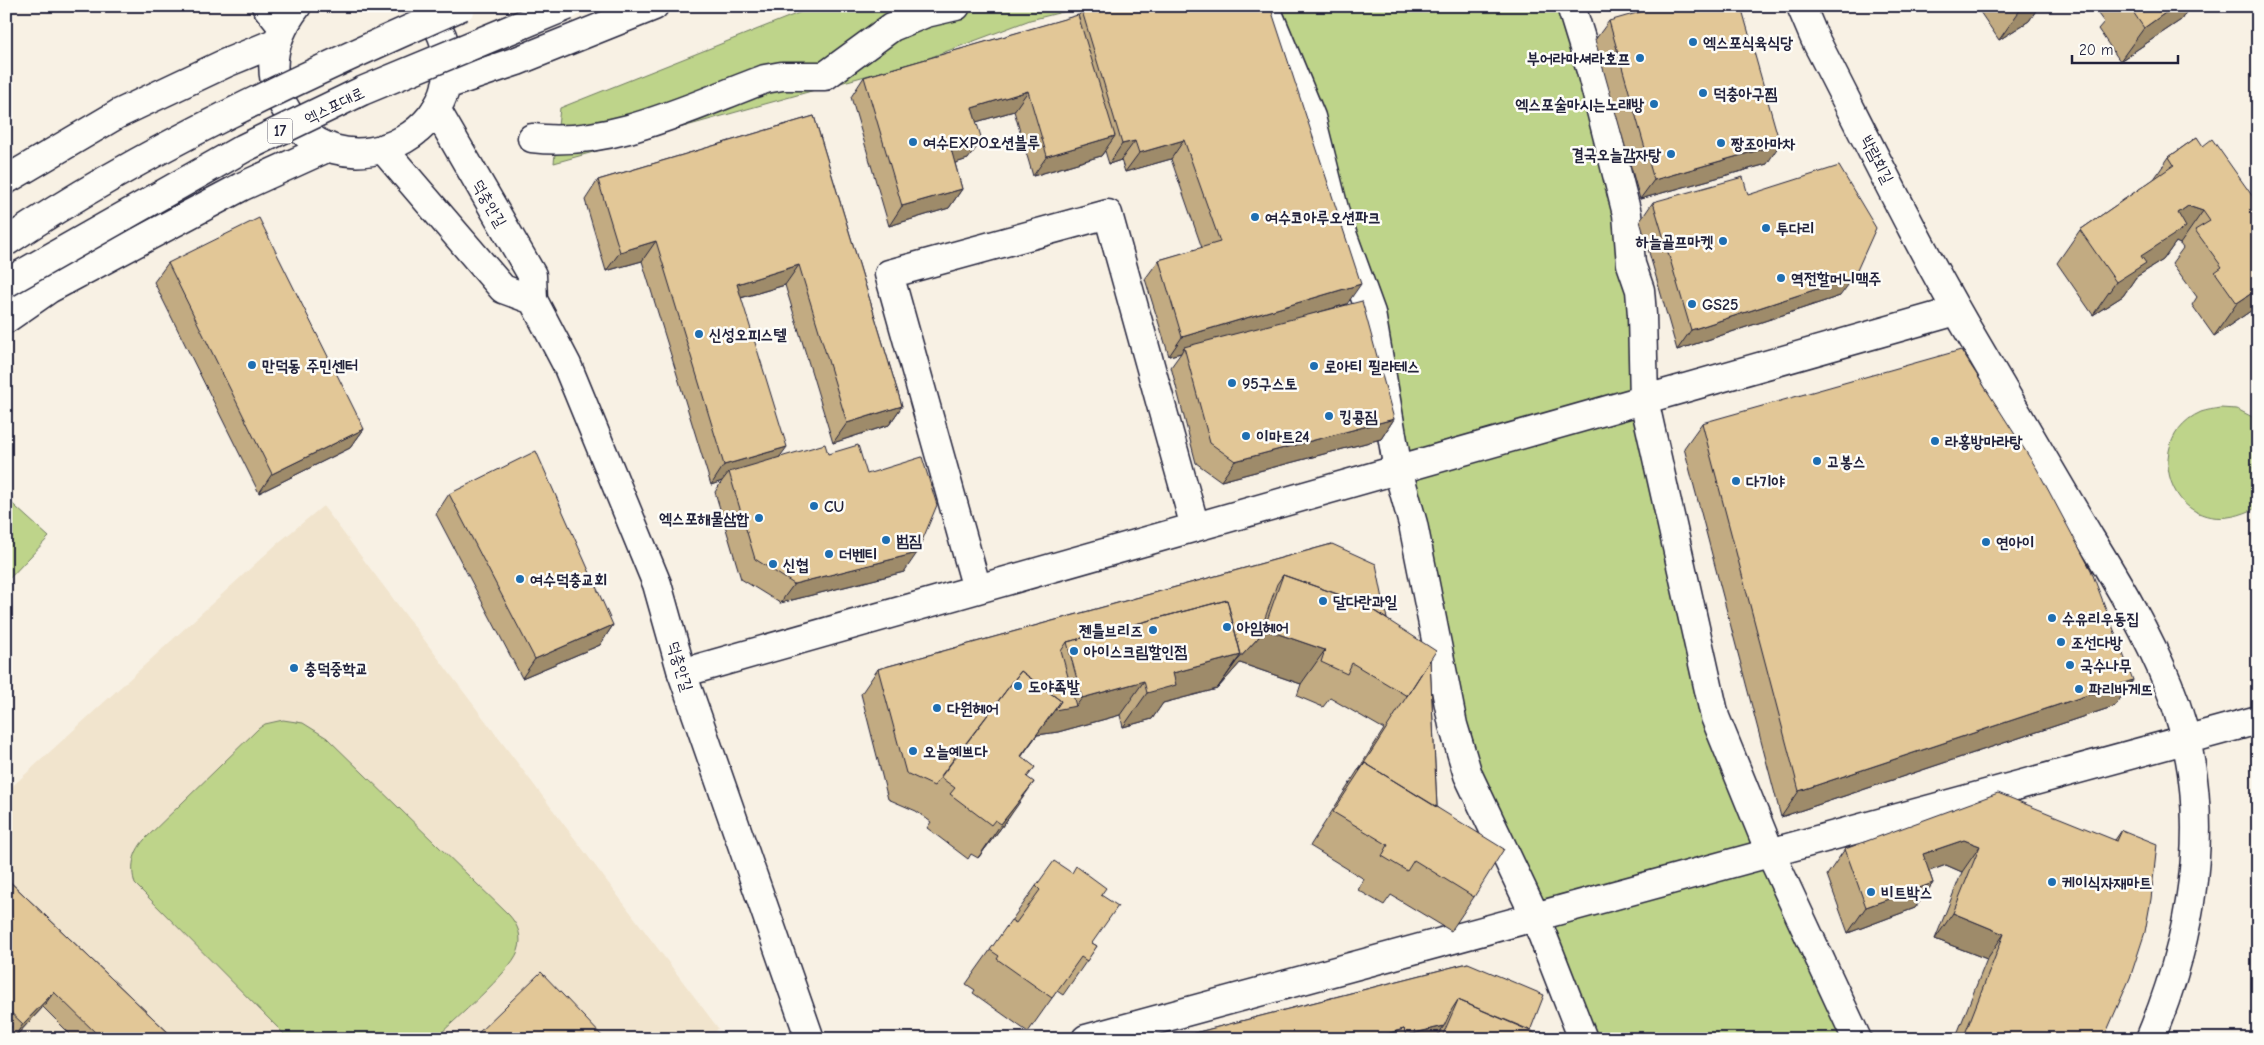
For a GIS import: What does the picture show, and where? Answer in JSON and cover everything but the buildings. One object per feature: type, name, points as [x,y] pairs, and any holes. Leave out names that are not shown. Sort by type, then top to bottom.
[{"type":"street","points":[[281,20],[274,65],[276,87],[285,109],[299,127],[330,147],[360,152],[383,149],[404,141],[422,127],[441,97],[448,66],[445,43],[436,22],[424,6]]},
{"type":"street","name":"17","points":[[6,242],[54,210],[218,120],[398,34],[462,6]]},
{"type":"street","name":"엑스포대로","points":[[6,283],[244,148],[362,91],[567,6]]},
{"type":"street","points":[[441,97],[517,61],[654,6]]},
{"type":"street","points":[[532,138],[556,141],[602,136],[642,125],[765,79],[782,76],[825,76],[892,27],[926,13],[956,6]]},
{"type":"street","points":[[1265,6],[1311,117],[1336,217],[1371,313],[1398,470],[1413,524],[1453,726],[1468,775],[1535,916],[1583,1039]]},
{"type":"street","points":[[1571,6],[1591,71],[1627,214],[1631,264],[1640,290],[1644,400],[1715,717],[1770,852],[1857,1039]]},
{"type":"street","name":"박람회길","points":[[1801,6],[1815,39],[1956,311],[2137,617],[2169,685],[2190,757],[2196,813],[2195,868],[2178,961],[2150,1039]]},
{"type":"street","points":[[6,180],[118,114],[226,63],[281,20]]},
{"type":"street","name":"덕충안길","points":[[441,97],[532,275],[533,300],[567,365],[657,584],[682,673],[810,1039]]},
{"type":"street","points":[[6,319],[50,289],[232,191],[330,147]]},
{"type":"street","points":[[383,149],[503,289],[533,300]]},
{"type":"street","points":[[977,589],[889,274],[1108,214],[1195,527]]},
{"type":"street","points":[[682,673],[1956,311]]},
{"type":"street","points":[[1086,1039],[2258,720]]},
{"type":"shaded area","name":"충덕중학교","points":[[323,506],[718,1028],[712,1039],[6,1039],[6,792],[278,543]]},
{"type":"green space","points":[[809,6],[1087,6],[1030,20],[926,59],[554,163],[560,108],[801,12]]},
{"type":"green space","points":[[1263,6],[1571,6],[1642,315],[1715,717],[1857,1039],[1583,1039],[1468,775],[1371,313]]},
{"type":"green space","points":[[2220,408],[2237,409],[2258,420],[2258,507],[2228,517],[2204,515],[2185,504],[2173,487],[2168,466],[2171,445],[2181,426],[2201,412]]},
{"type":"green space","points":[[6,498],[49,537],[6,582]]},
{"type":"green space","points":[[283,720],[303,723],[327,738],[509,915],[517,927],[520,941],[518,951],[513,960],[493,984],[435,1039],[289,1039],[135,884],[133,866],[135,855],[144,840],[258,729],[265,724]]},
{"type":"place","name":"엑스포식육식당","points":[[1693,42]]},
{"type":"place","name":"부어라마셔라호프","points":[[1640,58]]},
{"type":"place","name":"덕충아구찜","points":[[1703,93]]},
{"type":"place","name":"엑스포술마시는노래방","points":[[1654,104]]},
{"type":"place","name":"여수EXPO오션블루","points":[[913,142]]},
{"type":"place","name":"짱조아마차","points":[[1721,143]]},
{"type":"place","name":"결국오늘감자탕","points":[[1671,154]]},
{"type":"place","name":"여수코아루오션파크","points":[[1255,217]]},
{"type":"place","name":"투다리","points":[[1766,228]]},
{"type":"place","name":"하늘골프마켓","points":[[1723,241]]},
{"type":"place","name":"역전할머니맥주","points":[[1781,278]]},
{"type":"place","name":"GS25","points":[[1692,304]]},
{"type":"place","name":"신성오피스텔","points":[[699,334]]},
{"type":"place","name":"만덕동 주민센터","points":[[252,365]]},
{"type":"place","name":"로아티 필라테스","points":[[1314,366]]},
{"type":"place","name":"95구스토","points":[[1232,383]]},
{"type":"place","name":"킹콩짐","points":[[1329,416]]},
{"type":"place","name":"이마트24","points":[[1246,436]]},
{"type":"place","name":"라홍방마라탕","points":[[1935,441]]},
{"type":"place","name":"고봉스","points":[[1817,461]]},
{"type":"place","name":"다기야","points":[[1736,481]]},
{"type":"place","name":"CU","points":[[814,506]]},
{"type":"place","name":"엑스포해물삼합","points":[[759,518]]},
{"type":"place","name":"범짐","points":[[886,540]]},
{"type":"place","name":"연아이","points":[[1986,542]]},
{"type":"place","name":"더벤티","points":[[829,554]]},
{"type":"place","name":"신협","points":[[773,564]]},
{"type":"place","name":"여수덕충교회","points":[[520,579]]},
{"type":"place","name":"달다란과일","points":[[1323,601]]},
{"type":"place","name":"수유리우동집","points":[[2052,618]]},
{"type":"place","name":"아임헤어","points":[[1227,627]]},
{"type":"place","name":"젠틀브리즈","points":[[1153,630]]},
{"type":"place","name":"조선다방","points":[[2061,642]]},
{"type":"place","name":"아이스크림할인점","points":[[1074,651]]},
{"type":"place","name":"국수나무","points":[[2070,665]]},
{"type":"place","name":"충덕중학교","points":[[294,668]]},
{"type":"place","name":"도야족발","points":[[1018,686]]},
{"type":"place","name":"파리바게뜨","points":[[2079,689]]},
{"type":"place","name":"다원헤어","points":[[937,708]]},
{"type":"place","name":"오늘예쁘다","points":[[913,751]]},
{"type":"place","name":"케이식자재마트","points":[[2052,882]]},
{"type":"place","name":"비트박스","points":[[1871,892]]}]
